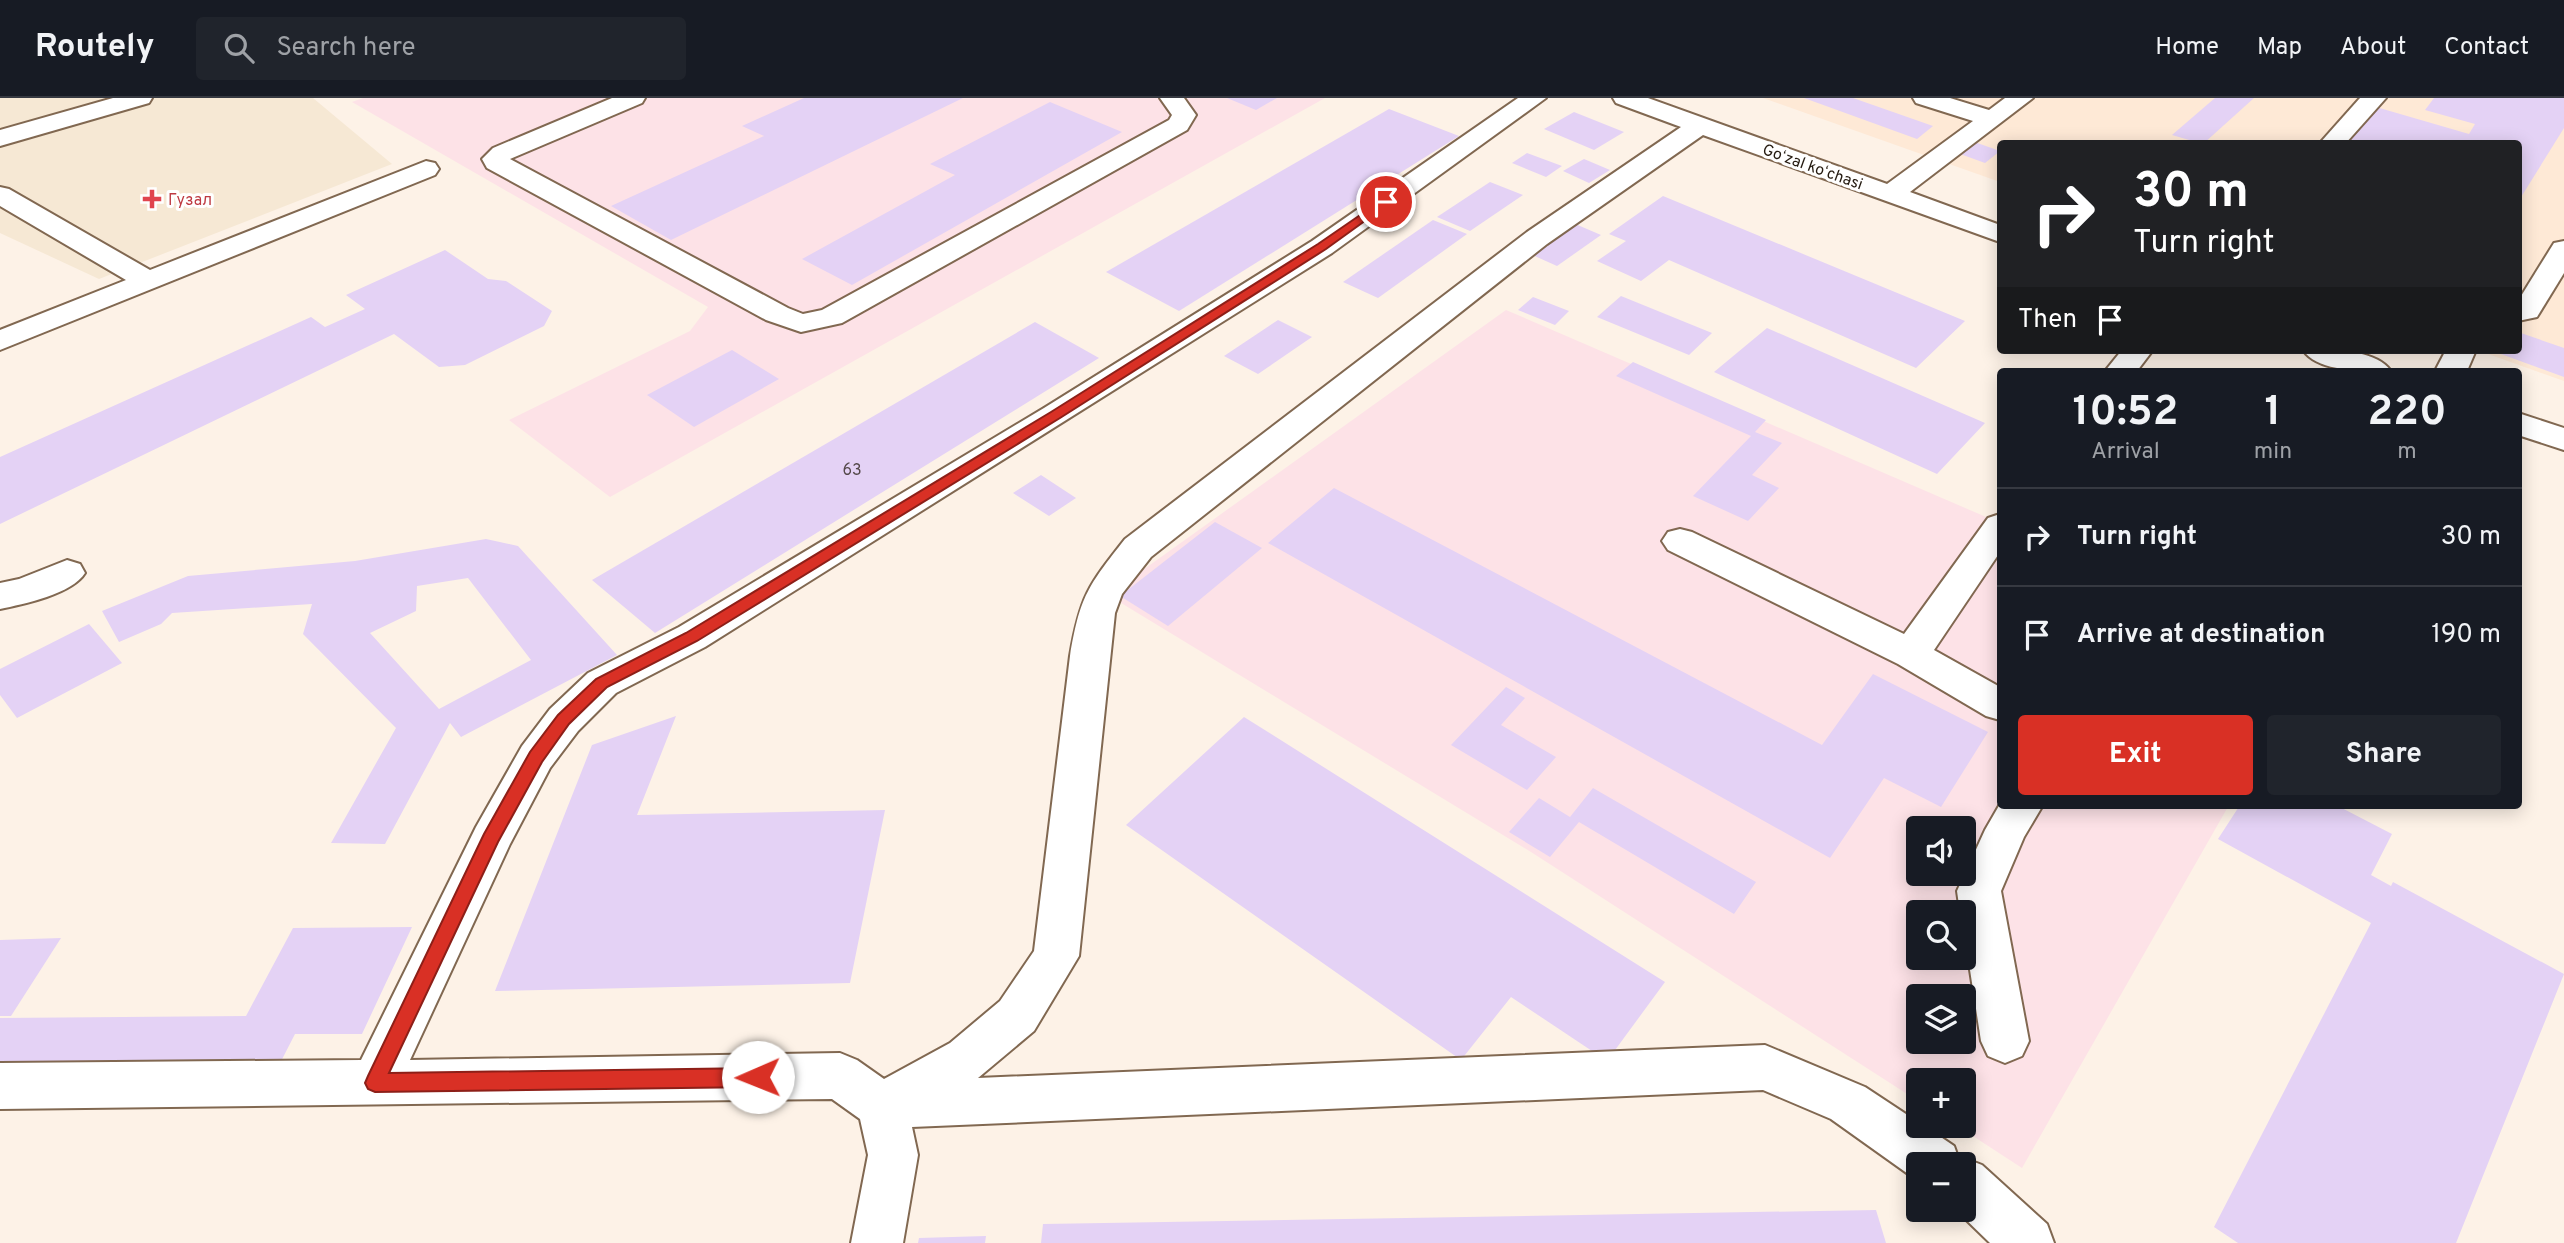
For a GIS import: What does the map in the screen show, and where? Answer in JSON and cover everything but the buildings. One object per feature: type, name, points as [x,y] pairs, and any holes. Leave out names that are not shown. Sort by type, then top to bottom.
[{"type":"street","points":[[0,138],[140,98]]},
{"type":"street","points":[[633,98],[502,153],[495,159],[496,162],[777,314],[801,323],[831,317],[1178,125],[1184,115],[1172,98]]},
{"type":"street","points":[[375,1083],[491,839],[536,757],[564,720],[602,683],[692,637],[1055,415],[1322,247],[1534,98]]},
{"type":"street","name":"Goʻzal koʻchasi","points":[[1625,98],[1997,233]]},
{"type":"street","points":[[1925,98],[1992,120]]},
{"type":"street","points":[[1891,194],[2021,98]]},
{"type":"street","points":[[2335,140],[2374,98]]},
{"type":"street","points":[[882,1106],[967,1059],[1017,1016],[1056,956],[1096,613],[1105,590],[1138,548],[1537,239],[1700,125]]},
{"type":"street","points":[[0,341],[426,169]]},
{"type":"street","points":[[0,195],[148,281]]},
{"type":"street","points":[[2522,312],[2527,311],[2564,249]]},
{"type":"street","points":[[2123,368],[2135,354]]},
{"type":"street","points":[[2329,354],[2367,368]]},
{"type":"street","points":[[2522,424],[2564,440]]},
{"type":"street","points":[[1911,654],[1997,530]]},
{"type":"street","points":[[1680,541],[1911,654],[1997,703]]},
{"type":"street","points":[[0,596],[27,590],[67,573]]},
{"type":"street","points":[[2005,1041],[1979,891],[2006,830],[2019,809]]},
{"type":"street","points":[[0,1086],[840,1076],[882,1106],[1765,1067],[1848,1103],[1919,1152]]},
{"type":"street","points":[[877,1243],[893,1155],[882,1106]]},
{"type":"street","points":[[1976,1194],[2028,1243]]},
{"type":"shaded area","name":"Гузал","points":[[0,98],[313,98],[392,164],[99,279],[0,233]]},
{"type":"shaded area","points":[[363,98],[1325,98],[610,497],[509,420],[690,331],[708,307],[352,102]]},
{"type":"shaded area","points":[[1763,98],[2564,98],[2564,381],[2488,354],[2522,354],[2522,140],[1997,140],[1997,181]]},
{"type":"shaded area","points":[[1506,310],[1997,522],[1997,809],[2227,809],[2022,1168],[1976,1138],[1976,1068],[1906,1068],[1906,1093],[1531,852],[1108,595]]},
{"type":"place","name":"Гузал","points":[[152,199]]},
{"type":"route","points":[[758,1077],[375,1083],[491,839],[536,757],[564,720],[602,683],[692,637],[1055,415],[1322,247],[1386,202]]}]
